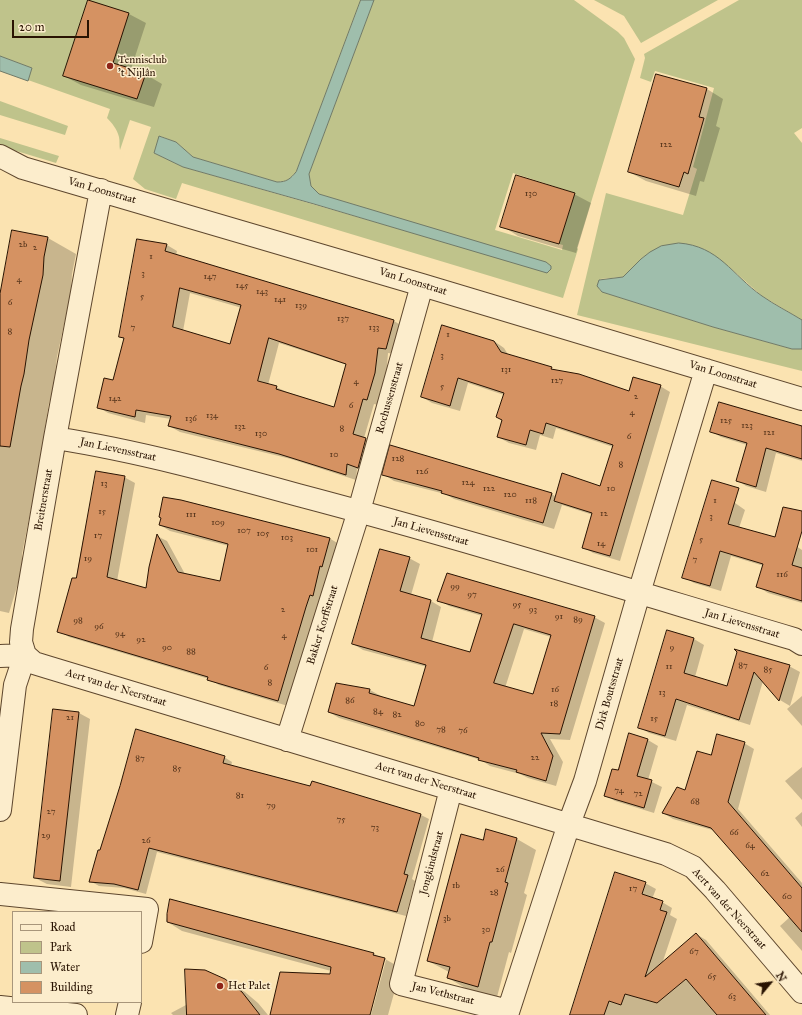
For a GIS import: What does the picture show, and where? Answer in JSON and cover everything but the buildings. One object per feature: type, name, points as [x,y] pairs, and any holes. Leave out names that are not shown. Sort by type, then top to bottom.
[{"type":"street","name":"Van Loonstraat","points":[[0,156],[23,168],[422,285],[802,399]]},
{"type":"street","name":"Van Loonstraat","points":[[0,168],[23,168]]},
{"type":"street","name":"Breitnerstraat","points":[[0,810],[15,685],[25,655],[21,642],[22,629],[55,438],[101,190]]},
{"type":"street","name":"Rochussenstraat","points":[[359,511],[422,285]]},
{"type":"street","name":"Dirk Boutsstraat","points":[[507,1013],[569,824],[585,781],[639,593],[706,370]]},
{"type":"street","name":"Jan Lievensstraat","points":[[55,438],[96,444],[158,458],[359,511],[794,639],[802,644]]},
{"type":"street","name":"Bakker Korffstraat","points":[[287,740],[359,511]]},
{"type":"street","points":[[0,656],[25,655]]},
{"type":"street","name":"Aert van der Neerstraat","points":[[25,655],[34,663],[666,854],[693,867],[715,890],[802,992]]},
{"type":"street","name":"Jongkindstraat","points":[[412,938],[451,789]]},
{"type":"street","points":[[0,894],[147,909],[142,936]]},
{"type":"street","name":"Jan Vethstraat","points":[[412,938],[401,984],[507,1013]]},
{"type":"street","points":[[127,1015],[130,1003]]},
{"type":"street","points":[[0,1007],[76,1015]]},
{"type":"green space","points":[[0,0],[361,0],[296,172],[286,181],[277,182],[193,157],[176,142],[160,136],[154,153],[183,167],[549,272],[551,266],[319,194],[311,186],[309,174],[374,0],[574,0],[618,32],[624,38],[635,59],[563,298],[182,183],[176,199],[145,189],[133,179],[151,127],[130,120],[120,150],[118,134],[114,126],[107,118],[110,109],[28,80],[32,68],[0,56]],"holes":[[[513,173],[575,193],[559,244],[563,245],[562,250],[495,230]]]},
{"type":"green space","points":[[594,0],[718,0],[641,43],[624,16]]},
{"type":"green space","points":[[739,0],[802,0],[802,128],[794,133],[802,143],[802,320],[762,296],[728,266],[650,252],[623,277],[600,279],[599,289],[602,292],[713,327],[792,349],[802,349],[802,371],[577,315],[606,193],[683,215],[697,169],[693,167],[714,88],[655,71],[651,82],[640,78],[645,58],[644,54]]},
{"type":"green space","points":[[0,101],[68,126],[65,135],[0,115]]},
{"type":"green space","points":[[0,138],[59,156],[56,163],[0,146]]},
{"type":"water","points":[[361,0],[374,0],[309,174],[311,186],[319,194],[546,262],[551,266],[551,269],[547,273],[183,167],[154,153],[159,136],[176,142],[193,157],[277,182],[286,181],[296,172]]},
{"type":"water","points":[[0,56],[32,68],[28,81],[0,71]]},
{"type":"water","points":[[679,243],[693,245],[715,256],[751,288],[802,320],[802,349],[792,349],[713,327],[602,292],[597,286],[599,280],[623,277],[641,259],[661,246]]},
{"type":"place","name":"Tennisclub 't Nijlân","points":[[110,66]]},
{"type":"place","name":"Het Palet","points":[[220,986]]}]
